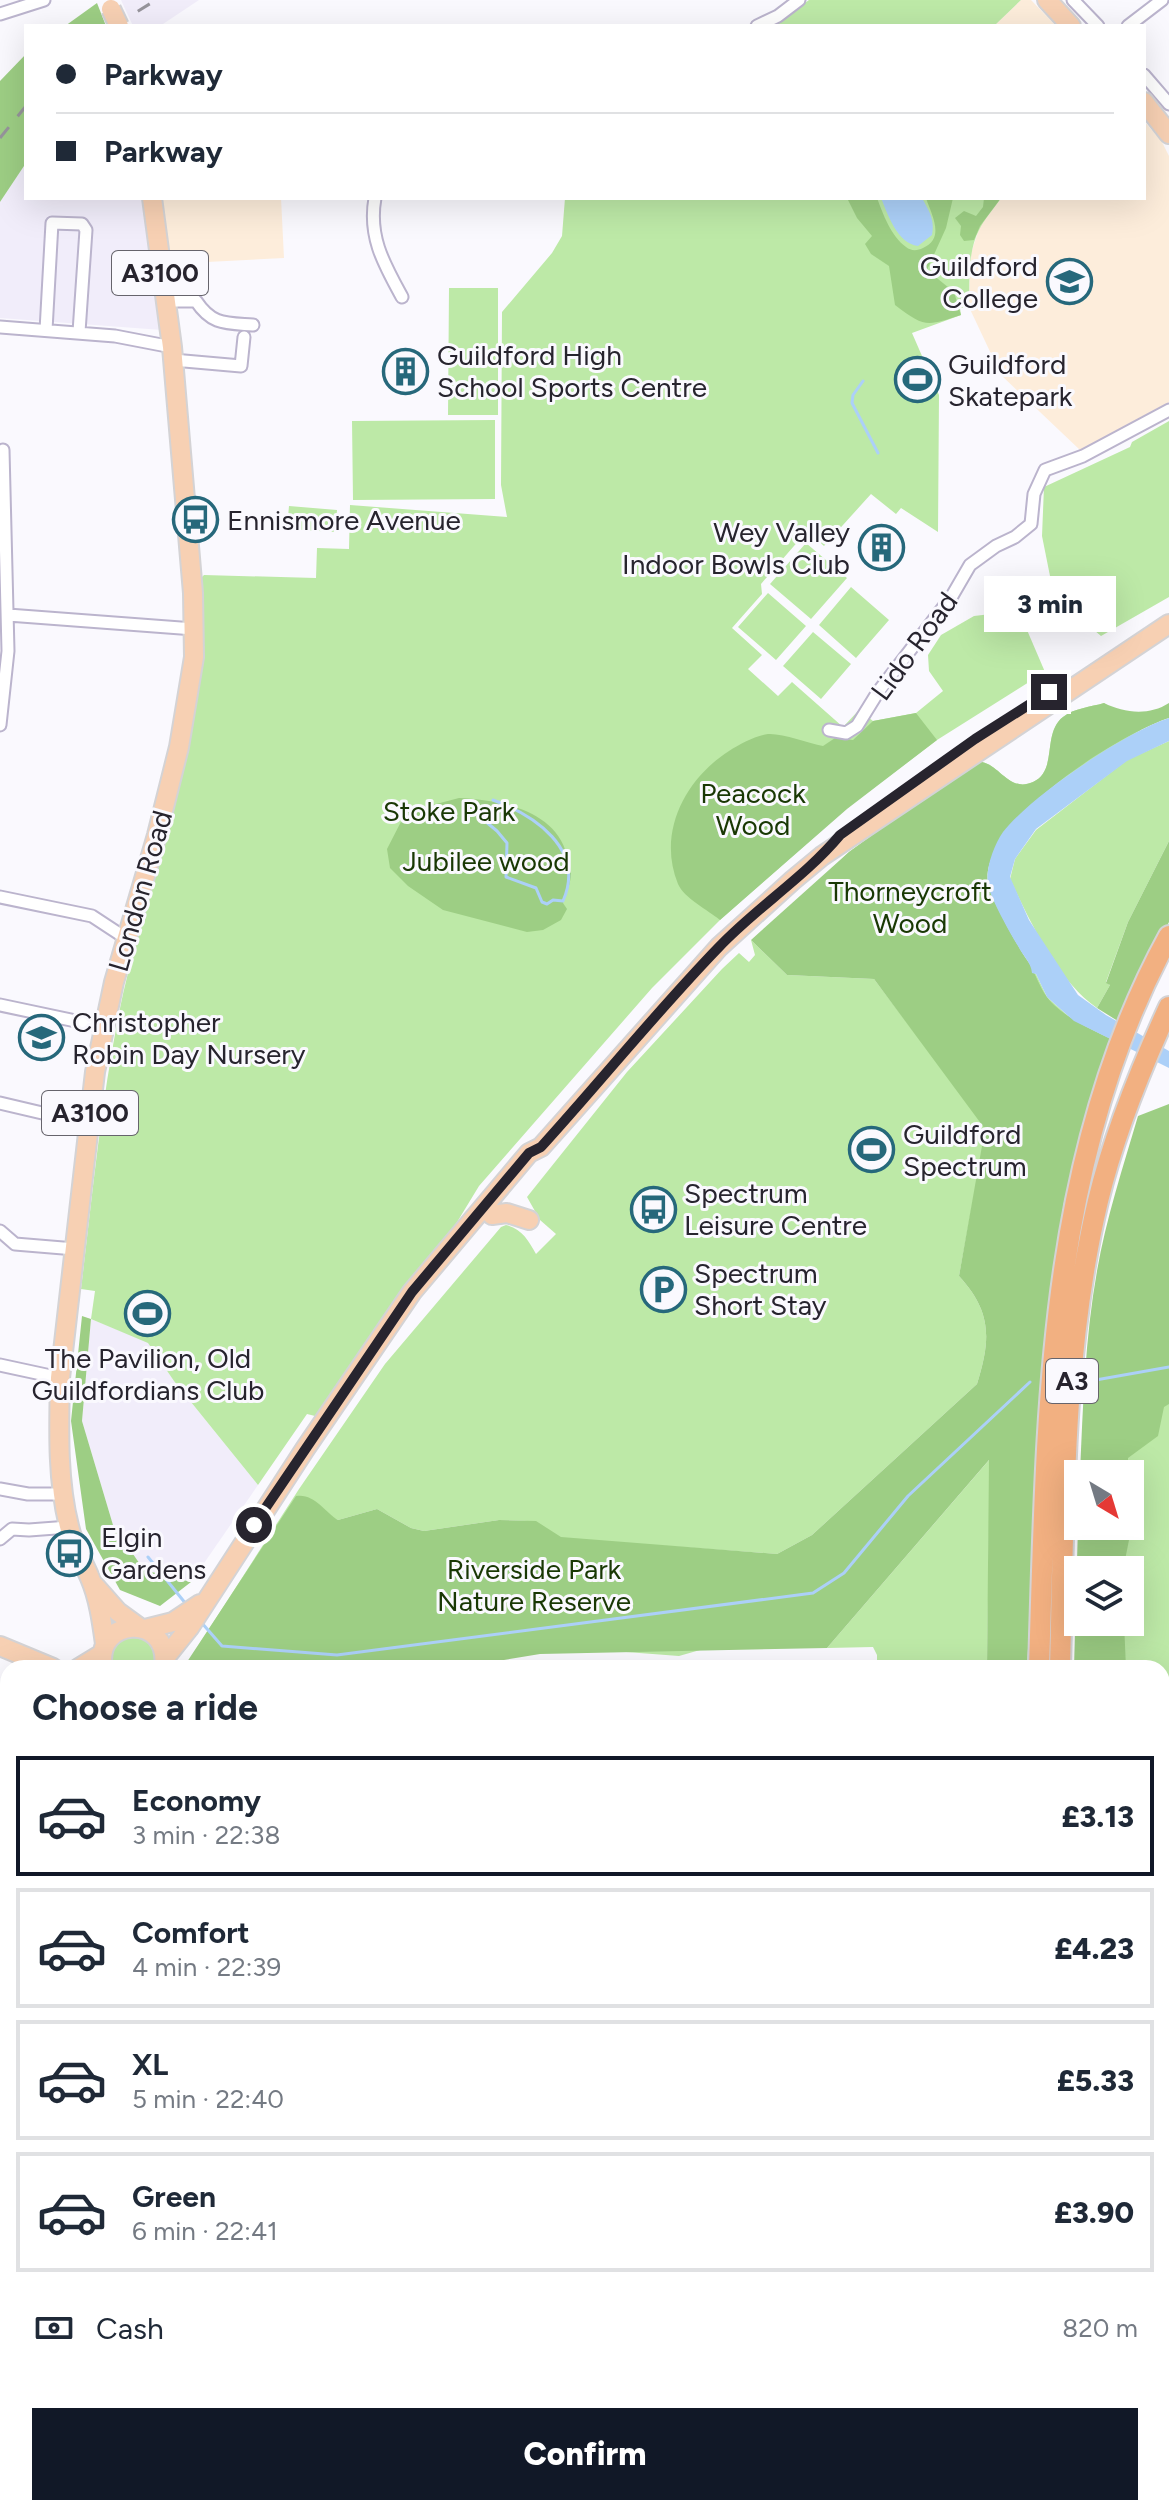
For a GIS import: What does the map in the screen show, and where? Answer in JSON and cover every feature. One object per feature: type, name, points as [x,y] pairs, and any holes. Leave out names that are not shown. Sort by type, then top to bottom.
[{"type":"highway","points":[[1137,1009],[1169,936]]},
{"type":"highway","points":[[1137,1009],[1169,957]]},
{"type":"highway","name":"A3","points":[[1039,1660],[1050,1396],[1070,1228],[1089,1145],[1115,1062],[1137,1009]]},
{"type":"highway","name":"A3","points":[[1060,1660],[1068,1450],[1076,1336],[1092,1230],[1111,1153],[1166,1014]]},
{"type":"main road","points":[[1047,0],[1069,24]]},
{"type":"main road","points":[[1146,105],[1169,134]]},
{"type":"main road","name":"London Road","points":[[103,1655],[101,1617],[91,1580],[69,1527],[63,1494],[60,1378],[95,1072],[104,1027],[179,747],[194,657],[172,354],[152,200]]},
{"type":"main road","points":[[171,1660],[224,1573],[412,1292],[529,1153],[541,1147],[719,947],[822,856],[1169,624]]},
{"type":"main road","points":[[347,1388],[538,1161],[541,1147]]},
{"type":"main road","points":[[492,1215],[507,1213],[529,1220]]},
{"type":"main road","points":[[103,1655],[120,1630],[173,1622],[192,1611],[224,1573]]},
{"type":"main road","name":"London Road","points":[[91,1580],[118,1612],[158,1638],[166,1660]]},
{"type":"main road","points":[[0,1646],[34,1660]]},
{"type":"street","points":[[0,14],[44,0]]},
{"type":"street","points":[[761,24],[799,0]]},
{"type":"street","points":[[1073,0],[1096,24]]},
{"type":"street","points":[[1131,24],[1162,0]]},
{"type":"street","points":[[1146,77],[1169,104]]},
{"type":"street","points":[[375,200],[373,222],[377,249],[402,297]]},
{"type":"street","points":[[46,330],[52,223],[82,224],[86,230],[79,332]]},
{"type":"street","points":[[166,301],[196,301],[206,315],[221,323],[253,325]]},
{"type":"street","points":[[0,327],[79,332],[172,354],[241,366],[244,337]]},
{"type":"street","name":"Lido Road","points":[[829,730],[846,733],[857,726],[878,692],[952,596],[970,565],[1031,524],[1034,494],[1045,470],[1083,456],[1169,410]]},
{"type":"street","points":[[0,725],[8,651],[3,450]]},
{"type":"street","points":[[8,615],[194,629]]},
{"type":"street","points":[[0,897],[92,916],[127,939]]},
{"type":"street","points":[[0,1005],[104,1027]]},
{"type":"street","points":[[0,1103],[89,1124]]},
{"type":"street","points":[[0,1231],[15,1244],[75,1249]]},
{"type":"street","points":[[0,1365],[60,1378]]},
{"type":"street","points":[[0,1489],[28,1494],[63,1494]]},
{"type":"street","points":[[0,1539],[12,1529],[69,1527]]},
{"type":"shaded area","points":[[121,0],[199,0],[163,24],[132,24]]},
{"type":"shaded area","points":[[1021,0],[1031,0],[1054,24],[996,24]]},
{"type":"shaded area","name":"Guildford College","points":[[1146,123],[1169,156],[1169,402],[1080,450],[1001,375],[969,307],[970,256],[980,226],[1000,200],[1146,200]]},
{"type":"shaded area","points":[[24,166],[24,200],[144,200],[162,330],[0,318],[0,202]]},
{"type":"shaded area","points":[[162,200],[281,200],[284,258],[168,264]]},
{"type":"shaded area","points":[[91,1319],[148,1342],[174,1381],[258,1485],[191,1582],[144,1570],[113,1525],[82,1421]]},
{"type":"green space","points":[[809,0],[1021,0],[996,24],[776,24]]},
{"type":"green space","points":[[97,3],[105,24],[68,24]]},
{"type":"green space","points":[[24,56],[24,166],[0,202],[0,81]]},
{"type":"green space","name":"Stoke Park","points":[[565,200],[1000,200],[975,239],[970,268],[969,307],[960,308],[961,315],[912,333],[939,395],[938,532],[901,508],[896,514],[871,494],[824,546],[807,531],[761,584],[762,594],[732,628],[762,655],[748,669],[778,696],[792,682],[843,727],[859,710],[873,721],[916,713],[943,691],[929,671],[928,655],[941,635],[974,616],[1008,612],[1027,630],[1045,672],[937,740],[847,808],[720,920],[652,988],[479,1186],[434,1260],[319,1417],[307,1414],[258,1485],[174,1381],[148,1343],[91,1319],[95,1291],[81,1289],[109,1067],[123,994],[190,738],[202,633],[201,578],[204,575],[316,578],[317,548],[349,549],[350,505],[507,517],[501,485],[502,312],[552,253],[562,236]]},
{"type":"green space","points":[[848,200],[878,200],[896,237],[910,249],[921,249],[930,244],[935,232],[927,200],[953,200],[946,228],[927,270],[954,292],[961,315],[926,323],[895,305],[889,266],[871,254],[865,244],[872,236],[857,218]]},
{"type":"green space","points":[[984,200],[1000,200],[980,226],[974,240],[964,241],[960,235],[961,226],[955,218],[964,211],[976,216]]},
{"type":"green space","points":[[449,288],[498,288],[498,415],[448,415]]},
{"type":"green space","points":[[495,420],[495,499],[353,500],[352,421]]},
{"type":"green space","points":[[1169,421],[1169,597],[1101,636],[1054,596],[1042,536],[1044,487],[1130,447],[1132,442]]},
{"type":"green space","points":[[289,506],[337,510],[335,532],[287,529]]},
{"type":"green space","points":[[806,543],[847,578],[811,619],[770,584]]},
{"type":"green space","points":[[851,587],[889,620],[856,658],[819,625]]},
{"type":"green space","points":[[768,593],[806,626],[776,660],[738,627]]},
{"type":"green space","points":[[813,632],[851,664],[821,699],[783,666]]},
{"type":"green space","name":"Riverside Park Nature Reserve","points":[[1104,703],[1141,730],[1043,794],[1000,838],[989,862],[988,885],[993,898],[1047,997],[1074,1021],[1113,1040],[1111,1047],[1080,1038],[1077,1046],[1063,1114],[1062,1144],[1037,1261],[1020,1422],[804,1636],[720,1644],[712,1642],[700,1650],[679,1656],[626,1652],[606,1647],[521,1649],[469,1657],[457,1638],[443,1650],[416,1643],[407,1660],[189,1660],[299,1489],[385,1364],[501,1227],[506,1225],[520,1232],[536,1254],[556,1234],[540,1220],[527,1197],[627,1072],[722,969],[739,953],[749,962],[755,955],[751,940],[787,975],[874,979],[966,1101],[952,1058],[952,1038],[960,998],[937,914],[902,919],[870,916],[808,891],[849,852],[973,762],[989,765],[1016,783],[1033,782],[1041,777],[1048,761],[1053,732],[1063,717]],"holes":[[[977,1179],[970,1273],[1023,1327],[1018,1346],[984,1395],[860,1509],[765,1564],[652,1545],[777,1554],[812,1535],[977,1384],[985,1353],[986,1327],[978,1302],[959,1276]],[[377,1509],[411,1528],[424,1531],[499,1520],[528,1521],[415,1539],[383,1560],[352,1559],[332,1550],[339,1536],[348,1538],[333,1518],[338,1520]]]},
{"type":"green space","name":"Thorneycroft Wood","points":[[1104,703],[1136,712],[1153,710],[1169,703],[1169,718],[1118,742],[1056,784],[1005,835],[991,860],[988,884],[994,900],[1047,997],[1069,1016],[1113,1040],[1086,1116],[1064,1202],[1052,1279],[1042,1375],[1027,1660],[987,1660],[989,1460],[827,1648],[540,1654],[504,1660],[188,1660],[296,1496],[314,1500],[338,1520],[377,1509],[411,1528],[424,1531],[499,1520],[536,1521],[561,1537],[777,1554],[812,1535],[977,1384],[985,1353],[986,1327],[978,1302],[959,1276],[985,1129],[874,979],[787,975],[751,940],[849,852],[973,762],[989,765],[1016,783],[1033,782],[1041,777],[1048,761],[1053,732],[1063,717]]},
{"type":"green space","name":"Peacock Wood","points":[[916,713],[937,740],[847,809],[720,920],[681,889],[672,865],[671,846],[679,809],[700,776],[729,751],[768,734],[823,746],[835,738],[853,740],[873,721]]},
{"type":"green space","points":[[1169,741],[1169,841],[1128,922],[1106,982],[1110,985],[1097,1008],[1070,982],[1036,932],[1010,879],[1015,859],[1036,830],[1127,760]]},
{"type":"green space","name":"Jubilee wood","points":[[459,798],[491,801],[524,810],[551,827],[561,839],[571,871],[563,903],[567,909],[561,920],[543,930],[527,932],[443,910],[408,886],[390,868],[387,849],[406,812]]},
{"type":"green space","points":[[1169,841],[1169,922],[1121,1023],[1097,1008],[1110,985],[1106,983],[1128,922]]},
{"type":"green space","points":[[1169,1104],[1169,1404],[1164,1407],[1158,1436],[1128,1460],[1081,1460],[1085,1372],[1097,1271],[1115,1193],[1138,1116]]},
{"type":"green space","points":[[1169,1125],[1169,1660],[1091,1660],[1092,1636],[1144,1636],[1144,1556],[1093,1556],[1092,1540],[1144,1540],[1144,1460],[1097,1460]]},
{"type":"green space","points":[[82,1316],[91,1319],[82,1421],[113,1525],[144,1570],[191,1582],[160,1606],[120,1590],[86,1529],[71,1421]]},
{"type":"green space","points":[[990,1459],[987,1660],[877,1660],[873,1647],[827,1648]]},
{"type":"green space","points":[[1078,1540],[1129,1540],[1126,1556],[1077,1556]]},
{"type":"green space","points":[[128,1635],[150,1638],[157,1660],[111,1660],[120,1642]]},
{"type":"green space","points":[[1075,1636],[1125,1636],[1126,1660],[1074,1660]]},
{"type":"water","points":[[882,200],[923,200],[932,220],[932,235],[918,246],[911,244],[899,234]]},
{"type":"water","points":[[1169,718],[1169,741],[1127,761],[1036,829],[1015,859],[1010,877],[1029,920],[1078,995],[1169,1051],[1169,1068],[1074,1021],[1047,997],[1001,916],[987,879],[991,857],[1003,832],[1034,801],[1104,751]]},
{"type":"waterway","points":[[863,381],[853,395],[852,403],[878,453]]},
{"type":"waterway","points":[[485,817],[485,821],[507,843],[506,877],[536,888],[542,902],[563,901],[568,865],[562,850],[539,825],[493,800]]},
{"type":"waterway","points":[[1090,1381],[1169,1367]]},
{"type":"waterway","points":[[201,1622],[222,1646],[337,1655],[813,1593],[844,1573],[908,1496],[1030,1382]]},
{"type":"waterway","points":[[148,1557],[186,1604]]},
{"type":"railway","points":[[117,24],[156,0]]},
{"type":"railway","points":[[0,138],[24,108]]},
{"type":"place","name":"Guildford College","points":[[1069,282]]},
{"type":"place","name":"Guildford High School Sports Centre","points":[[406,371]]},
{"type":"place","name":"Guildford Skatepark","points":[[917,380]]},
{"type":"place","name":"Ennismore Avenue","points":[[196,520]]},
{"type":"place","name":"Wey Valley Indoor Bowls Club","points":[[881,548]]},
{"type":"place","name":"Christopher Robin Day Nursery","points":[[41,1038]]},
{"type":"place","name":"Guildford Spectrum","points":[[872,1150]]},
{"type":"place","name":"Spectrum Leisure Centre","points":[[653,1209]]},
{"type":"place","name":"Spectrum Short Stay","points":[[663,1289]]},
{"type":"place","name":"The Pavilion, Old Guildfordians Club","points":[[148,1314]]},
{"type":"place","name":"Elgin Gardens","points":[[70,1553]]},
{"type":"route","points":[[254,1525],[412,1292],[529,1153],[541,1147],[719,947],[822,856],[840,835],[975,739],[1049,692]]}]
